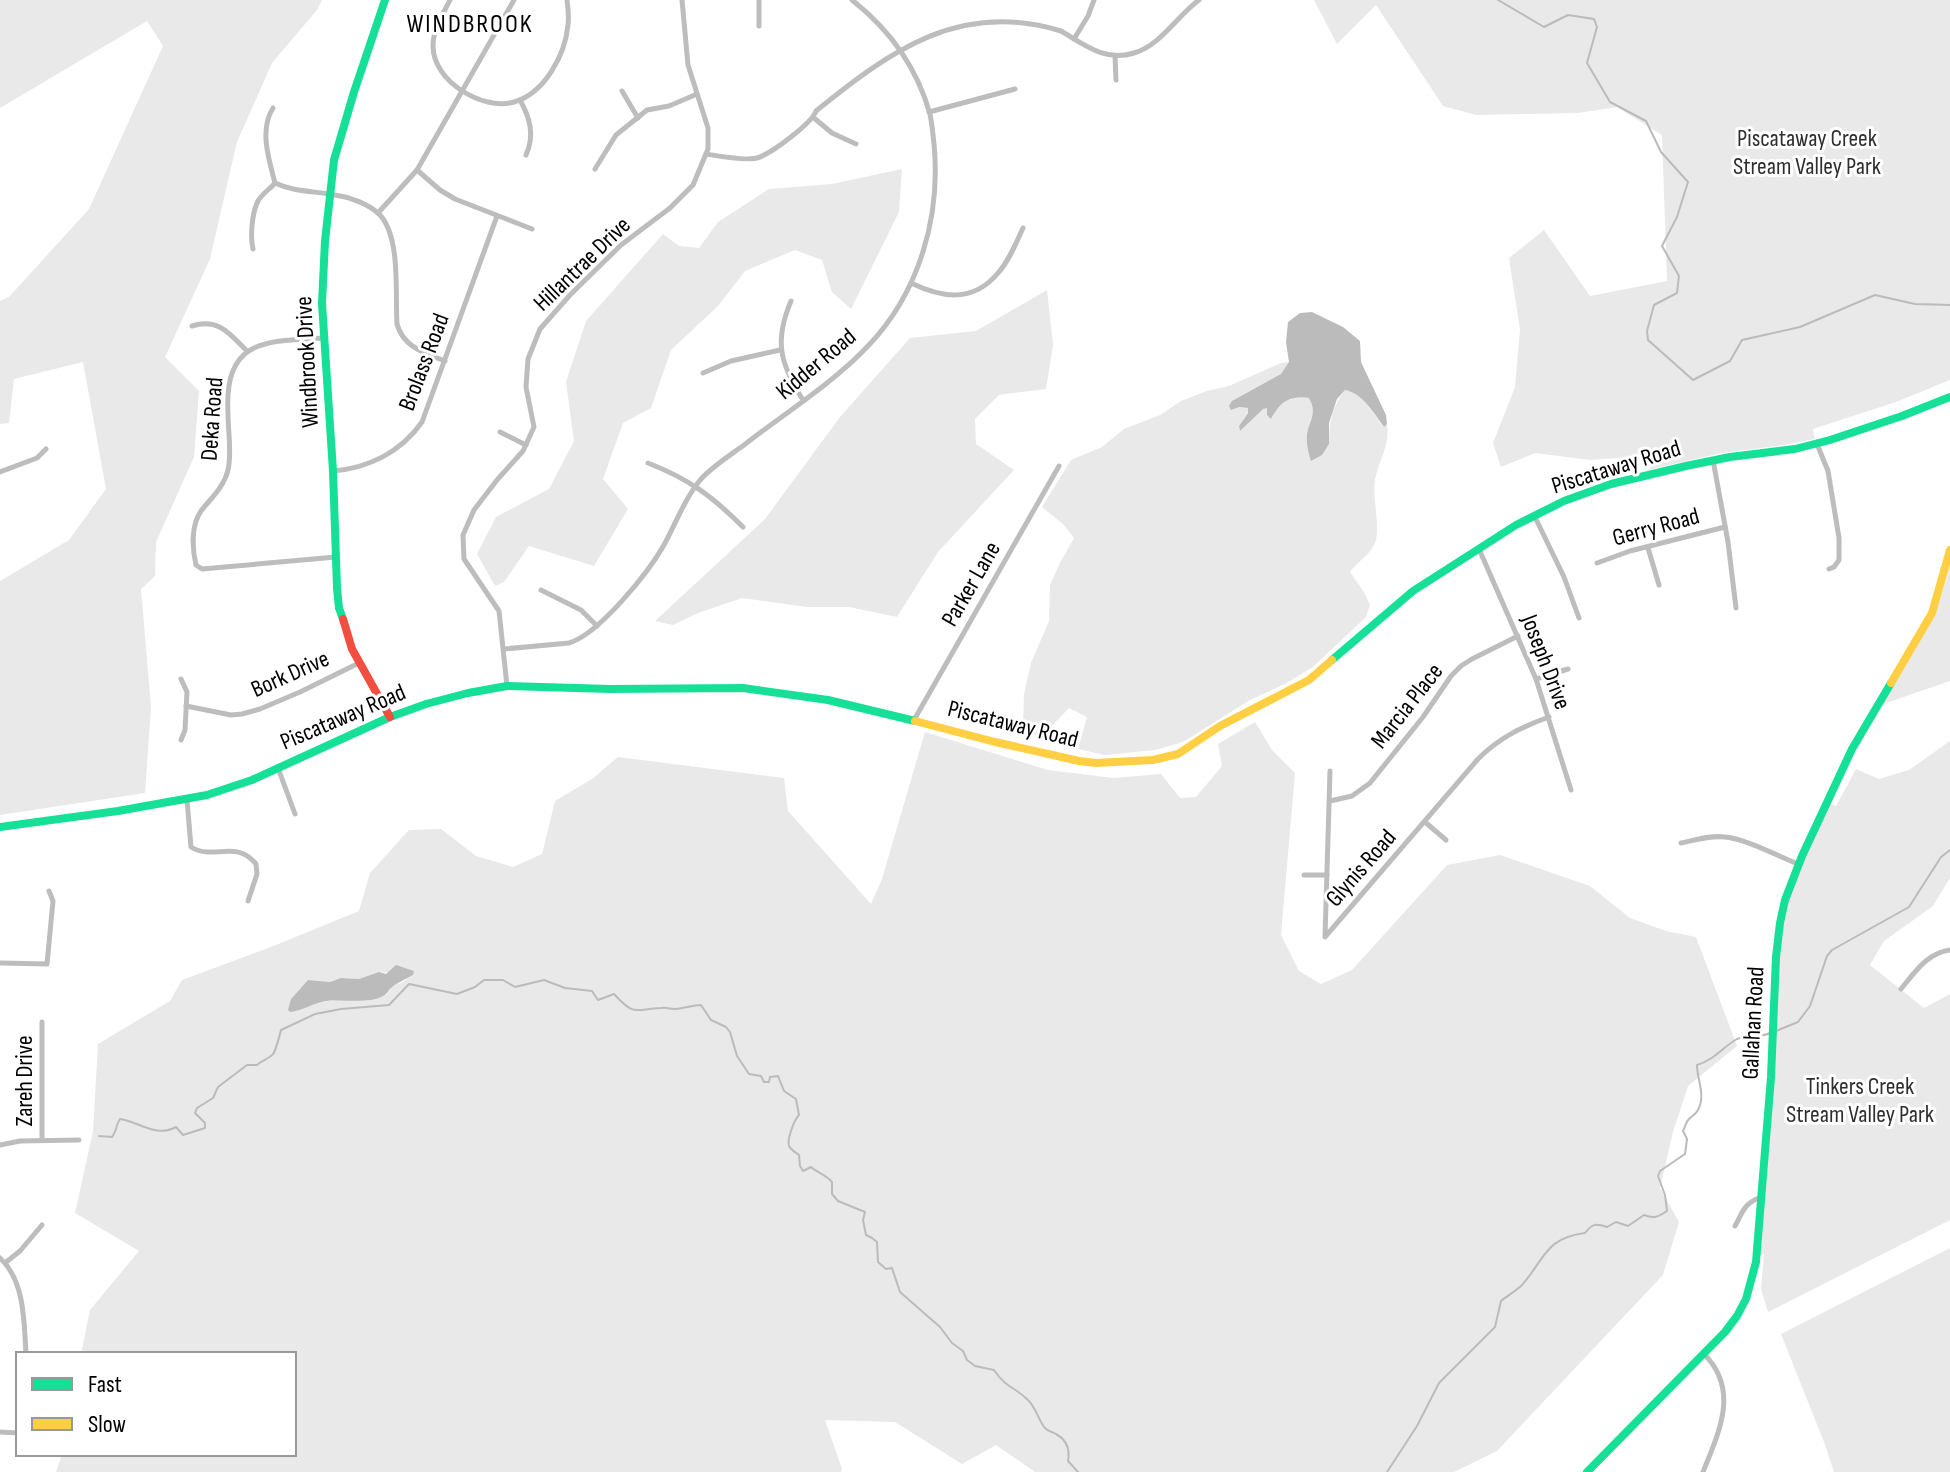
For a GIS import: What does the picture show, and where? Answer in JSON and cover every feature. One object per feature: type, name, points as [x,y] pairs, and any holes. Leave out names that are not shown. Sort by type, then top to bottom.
[{"type":"main road","name":"Windbrook Drive","points":[[385,0],[336,152],[322,303],[339,608],[359,663],[390,717]]},
{"type":"main road","name":"Piscataway Road","points":[[0,827],[187,800],[252,780],[390,717],[426,704],[507,686],[765,689],[844,703],[1079,761],[1109,764],[1153,760],[1193,746],[1240,715],[1309,680],[1413,591],[1534,516],[1564,501],[1611,484],[1713,460],[1777,452],[1816,443],[1950,397]]},
{"type":"main road","name":"Gallahan Road","points":[[1587,1472],[1736,1320],[1750,1292],[1759,1245],[1773,1048],[1776,956],[1786,898],[1798,864],[1852,749],[1932,613],[1950,550]]},
{"type":"street","points":[[450,0],[435,32],[433,51],[439,69],[455,85],[473,96],[510,103],[520,100],[546,80],[562,49],[568,26],[567,0]]},
{"type":"street","points":[[378,213],[417,170],[514,0]]},
{"type":"street","name":"Hillantrae Drive","points":[[526,445],[534,427],[526,387],[528,359],[540,329],[621,245],[670,208],[693,185],[708,149],[708,128],[688,65],[682,0]]},
{"type":"street","points":[[759,0],[759,26]]},
{"type":"street","name":"Kidder Road","points":[[504,649],[574,642],[597,626],[657,555],[695,486],[707,473],[848,365],[896,310],[911,283],[927,238],[935,193],[935,160],[929,112],[898,46],[852,0]]},
{"type":"street","points":[[1074,39],[1094,0]]},
{"type":"street","points":[[1025,15],[1050,25],[1095,51],[1115,56],[1133,54],[1152,44],[1199,0]]},
{"type":"street","points":[[706,154],[757,158],[790,138],[814,118],[816,111],[909,38]]},
{"type":"street","points":[[1115,56],[1116,80]]},
{"type":"street","points":[[929,112],[1015,89]]},
{"type":"street","points":[[622,91],[638,118]]},
{"type":"street","points":[[595,169],[616,135],[647,110],[669,106],[697,94]]},
{"type":"street","points":[[520,100],[531,125],[526,155]]},
{"type":"street","points":[[273,108],[266,126],[268,161],[275,183]]},
{"type":"street","points":[[814,118],[832,133],[856,144]]},
{"type":"street","points":[[417,170],[447,195],[532,229]]},
{"type":"street","points":[[275,183],[356,200],[378,213],[385,224],[394,255],[399,333],[419,351],[445,361]]},
{"type":"street","points":[[253,249],[251,239],[256,206],[261,196],[275,183]]},
{"type":"street","name":"Brolass Road","points":[[333,471],[353,469],[394,451],[413,435],[422,422],[497,216]]},
{"type":"street","points":[[911,283],[942,295],[961,295],[976,290],[998,273],[1023,228]]},
{"type":"street","points":[[791,301],[783,321],[780,350],[789,378],[803,400]]},
{"type":"street","points":[[192,326],[209,323],[221,327],[247,351]]},
{"type":"street","name":"Deka Road","points":[[325,338],[277,341],[247,351],[234,367],[229,383],[228,470],[219,490],[196,520],[194,540],[196,565],[206,569],[336,557]]},
{"type":"street","points":[[703,373],[739,359],[780,350]]},
{"type":"street","points":[[500,432],[526,445],[474,510],[463,535],[464,559],[499,611],[507,686]]},
{"type":"street","points":[[1816,443],[1828,471],[1839,538],[1839,560],[1829,569]]},
{"type":"street","points":[[0,472],[37,458],[46,449]]},
{"type":"street","points":[[1713,460],[1736,608]]},
{"type":"street","points":[[648,463],[695,486],[743,527]]},
{"type":"street","name":"Parker Lane","points":[[914,720],[1059,466]]},
{"type":"street","points":[[1534,516],[1564,577],[1579,618]]},
{"type":"street","name":"Gerry Road","points":[[1597,563],[1620,554],[1725,527]]},
{"type":"street","points":[[1648,548],[1659,585]]},
{"type":"street","name":"Joseph Drive","points":[[1479,549],[1536,679],[1571,790]]},
{"type":"street","points":[[541,590],[581,610],[597,626]]},
{"type":"street","name":"Marcia Place","points":[[1330,801],[1352,796],[1370,783],[1461,666],[1518,636]]},
{"type":"street","name":"Bork Drive","points":[[186,706],[231,715],[242,714],[300,692],[359,663]]},
{"type":"street","points":[[1536,679],[1568,669]]},
{"type":"street","points":[[181,679],[187,692],[185,730],[181,740]]},
{"type":"street","name":"Glynis Road","points":[[1330,771],[1325,937],[1491,746],[1522,726],[1549,717]]},
{"type":"street","points":[[277,767],[295,814]]},
{"type":"street","points":[[187,800],[191,847],[198,851],[244,853],[255,862],[257,874],[248,901]]},
{"type":"street","points":[[1425,822],[1446,840]]},
{"type":"street","points":[[1681,843],[1724,836],[1798,864]]},
{"type":"street","points":[[1304,875],[1327,875]]},
{"type":"street","points":[[0,963],[47,964],[53,901],[49,891]]},
{"type":"street","points":[[1901,989],[1925,961],[1950,950]]},
{"type":"street","name":"Zareh Drive","points":[[42,1022],[42,1140]]},
{"type":"street","points":[[0,1145],[20,1141],[79,1140]]},
{"type":"street","points":[[1735,1226],[1744,1208],[1761,1197]]},
{"type":"street","points":[[26,1352],[23,1311],[17,1285],[3,1260],[20,1251],[42,1225]]},
{"type":"street","points":[[1703,1472],[1724,1414],[1720,1376],[1704,1354]]},
{"type":"green space","points":[[0,0],[322,0],[272,63],[237,142],[210,259],[165,357],[199,391],[194,457],[156,542],[155,576],[141,589],[151,707],[145,793],[0,815],[0,581],[69,540],[106,489],[83,362],[14,379],[9,423],[0,424],[0,301],[9,297],[89,209],[163,46],[147,21],[0,108]]},
{"type":"green space","name":"Piscataway Creek Stream Valley Park","points":[[1314,0],[1950,0],[1950,380],[1896,402],[1813,429],[1815,439],[1722,453],[1648,470],[1661,455],[1590,460],[1535,453],[1501,467],[1493,443],[1515,387],[1520,330],[1509,258],[1544,230],[1590,296],[1667,281],[1662,135],[1617,107],[1578,113],[1476,115],[1443,106],[1376,5],[1337,44]]},
{"type":"green space","points":[[902,169],[899,212],[851,309],[832,292],[822,260],[795,250],[745,271],[718,306],[671,350],[651,408],[623,423],[603,479],[628,509],[594,566],[529,546],[504,582],[495,586],[477,554],[496,517],[549,489],[574,441],[566,382],[586,321],[663,234],[679,246],[699,248],[718,222],[769,189],[832,184]]},
{"type":"green space","points":[[1047,290],[1053,345],[1046,389],[999,395],[975,419],[976,444],[1014,470],[938,552],[897,617],[849,607],[807,607],[742,598],[673,625],[655,621],[765,519],[840,417],[910,338],[976,331]]},
{"type":"green space","points":[[1289,362],[1281,374],[1239,407],[1248,408],[1239,426],[1240,431],[1262,409],[1267,407],[1271,418],[1286,401],[1309,398],[1313,410],[1307,441],[1312,461],[1329,444],[1332,416],[1345,390],[1362,399],[1383,427],[1387,424],[1386,446],[1375,480],[1377,536],[1370,551],[1350,572],[1370,605],[1366,617],[1313,667],[1250,700],[1183,742],[1155,750],[1105,755],[1078,749],[1087,717],[1069,708],[1041,737],[1023,730],[1024,694],[1031,663],[1049,621],[1050,585],[1074,538],[1063,524],[1042,507],[1071,460],[1102,447],[1124,429],[1160,415],[1181,401]]},
{"type":"green space","points":[[1950,566],[1950,681],[1883,704],[1931,620]]},
{"type":"green space","points":[[1255,722],[1272,750],[1295,773],[1281,935],[1299,971],[1321,984],[1352,970],[1447,865],[1500,855],[1590,886],[1630,918],[1666,931],[1696,937],[1737,1046],[1688,1086],[1673,1132],[1660,1188],[1679,1222],[1663,1275],[1497,1451],[1454,1472],[1035,1472],[996,1445],[962,1464],[895,1422],[825,1420],[841,1472],[56,1472],[61,1456],[296,1456],[296,1352],[81,1352],[90,1310],[139,1251],[75,1213],[93,1131],[98,1044],[170,1001],[182,980],[359,911],[370,873],[409,830],[441,829],[476,856],[513,867],[542,854],[555,801],[592,779],[618,757],[784,778],[788,811],[871,904],[882,879],[925,732],[1048,770],[1113,778],[1161,774],[1180,798],[1196,797],[1222,766],[1218,744]],"holes":[[[379,972],[413,975],[393,985],[387,994],[375,999],[348,999],[310,1005],[291,999],[308,980],[330,982],[341,978],[359,979]]]},
{"type":"green space","name":"Tinkers Creek Stream Valley Park","points":[[1950,741],[1950,878],[1933,906],[1884,941],[1870,965],[1924,1008],[1950,994],[1950,1220],[1768,1312],[1761,1289],[1764,1254],[1759,1256],[1784,904],[1829,803],[1836,806],[1856,769],[1879,779],[1909,770]]},
{"type":"green space","points":[[1950,1248],[1950,1472],[1834,1472],[1781,1334]]},
{"type":"shaded area","points":[[1312,312],[1343,327],[1360,341],[1361,362],[1386,415],[1387,424],[1384,427],[1362,399],[1345,390],[1337,399],[1329,423],[1329,444],[1322,455],[1311,461],[1307,433],[1313,410],[1309,398],[1286,401],[1271,419],[1267,408],[1263,409],[1240,431],[1239,426],[1248,408],[1231,410],[1229,406],[1232,401],[1281,374],[1289,362],[1286,342],[1288,322],[1300,313]]},
{"type":"shaded area","points":[[396,965],[414,971],[413,975],[387,994],[363,1001],[326,1001],[290,1012],[288,1010],[291,999],[308,980],[330,982],[341,978],[359,979],[379,972],[386,974]]},
{"type":"waterway","points":[[1498,0],[1544,27],[1568,15],[1594,19],[1597,27],[1587,63],[1610,102],[1646,121],[1661,152],[1688,182],[1677,217],[1662,246],[1679,276],[1677,293],[1654,305],[1647,331],[1648,340],[1693,380],[1730,361],[1742,340],[1800,327],[1875,295],[1915,304],[1950,305]]},
{"type":"waterway","points":[[1776,1031],[1798,1022],[1810,1006],[1827,956],[1832,950],[1909,907],[1941,857],[1950,850]]},
{"type":"waterway","points":[[99,1136],[112,1137],[120,1119],[155,1130],[176,1127],[183,1135],[205,1128],[205,1123],[195,1113],[197,1108],[213,1098],[218,1087],[247,1065],[257,1065],[272,1055],[281,1030],[315,1014],[389,1005],[409,984],[457,994],[484,980],[503,980],[515,987],[544,980],[565,988],[592,991],[598,1000],[614,994],[635,1010],[701,1005],[711,1020],[730,1032],[737,1056],[749,1074],[761,1076],[764,1082],[778,1076],[784,1091],[796,1099],[799,1115],[791,1130],[789,1146],[799,1155],[803,1171],[811,1167],[825,1176],[832,1182],[832,1194],[838,1201],[865,1212],[866,1235],[877,1242],[878,1262],[886,1269],[892,1268],[900,1292],[940,1327],[952,1343],[963,1351],[967,1360],[975,1366],[994,1370],[1028,1400],[1045,1428],[1065,1442],[1068,1461],[1078,1472]]},
{"type":"waterway","points":[[1387,1472],[1417,1426],[1439,1383],[1495,1327],[1501,1301],[1522,1285],[1547,1251],[1562,1240],[1585,1233],[1594,1225],[1607,1227],[1616,1222],[1628,1226],[1644,1215],[1656,1217],[1667,1211],[1658,1176],[1660,1171],[1685,1154],[1687,1139],[1683,1131],[1698,1110],[1701,1099],[1697,1065],[1737,1039],[1770,1033]]},
{"type":"traffic: fast","points":[[343,619],[337,588],[322,303],[325,241],[334,160],[385,0]]},
{"type":"traffic: fast","points":[[1332,660],[1413,591],[1516,525],[1564,501],[1611,484],[1686,466],[1795,449],[1830,440],[1950,397]]},
{"type":"traffic: fast","points":[[1587,1472],[1725,1332],[1746,1299],[1756,1262],[1771,1077],[1776,957],[1785,900],[1852,749],[1891,683]]},
{"type":"traffic: fast","points":[[0,827],[207,795],[252,780],[390,717],[426,704],[507,686],[743,688],[828,700],[915,721]]},
{"type":"traffic: slow","points":[[1891,683],[1932,613],[1950,550]]},
{"type":"traffic: slow","points":[[915,721],[1079,761],[1153,760],[1178,754],[1220,726],[1309,680],[1332,660]]},
{"type":"traffic: jam","points":[[343,619],[352,649],[390,717]]},
{"type":"district","name":"WINDBROOK","points":[[470,24]]}]
